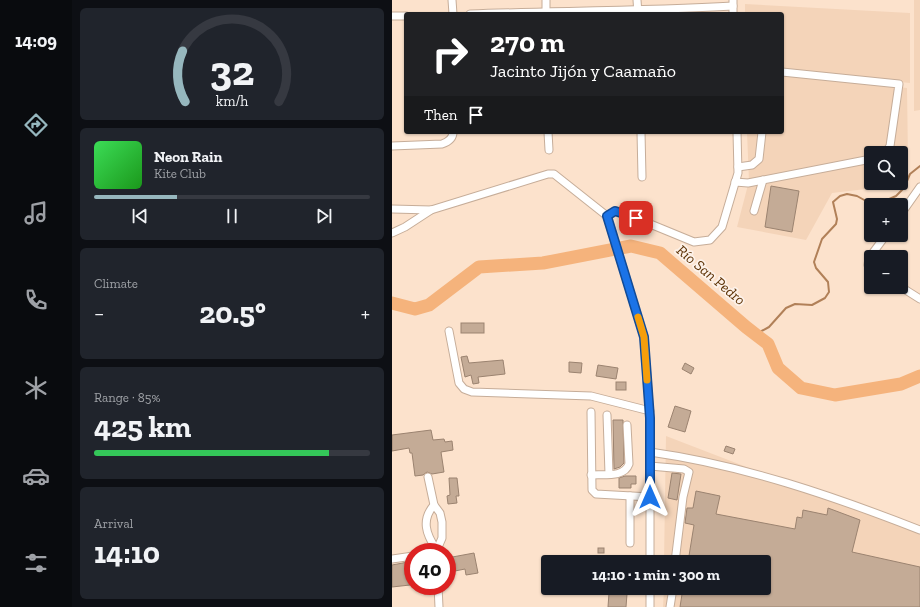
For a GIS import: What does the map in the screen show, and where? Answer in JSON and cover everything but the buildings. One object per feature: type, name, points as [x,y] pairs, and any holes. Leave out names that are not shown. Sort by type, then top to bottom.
[{"type":"street","points":[[452,0],[453,12]]},
{"type":"street","points":[[546,0],[546,12],[638,12],[733,7]]},
{"type":"street","points":[[637,0],[638,12]]},
{"type":"street","points":[[392,16],[404,16]]},
{"type":"street","points":[[784,72],[899,84],[890,146]]},
{"type":"street","points":[[392,146],[442,144],[449,141],[453,134]]},
{"type":"street","points":[[548,134],[549,150]]},
{"type":"street","points":[[641,134],[642,177]]},
{"type":"street","points":[[607,216],[615,211],[621,212],[694,242],[710,240],[722,227],[735,182],[738,167],[737,134]]},
{"type":"street","points":[[738,167],[752,166],[759,159],[762,134]]},
{"type":"street","points":[[735,182],[748,183],[864,160]]},
{"type":"street","points":[[392,233],[404,228],[431,210],[548,174],[554,174],[607,216],[626,273],[644,337],[650,411],[650,555]]},
{"type":"street","points":[[754,211],[762,180]]},
{"type":"street","points":[[908,204],[920,187]]},
{"type":"street","points":[[392,209],[431,210]]},
{"type":"street","points":[[908,291],[920,299]]},
{"type":"street","points":[[449,331],[459,383],[464,389],[472,392],[591,396],[650,411]]},
{"type":"street","points":[[591,412],[592,490],[596,494],[650,497]]},
{"type":"street","points":[[607,415],[609,474]]},
{"type":"street","points":[[591,475],[623,474],[627,470],[629,464],[627,425]]},
{"type":"street","points":[[650,452],[702,460],[756,475],[859,506],[920,530]]},
{"type":"street","points":[[650,466],[684,469],[689,472],[683,497],[677,555]]},
{"type":"street","points":[[428,477],[434,505],[440,513],[443,533],[439,543]]},
{"type":"street","points":[[630,496],[630,544]]},
{"type":"street","points":[[432,543],[427,531],[426,522],[428,512],[434,505]]},
{"type":"street","points":[[392,559],[404,557]]},
{"type":"street","points":[[438,595],[439,607]]},
{"type":"street","points":[[650,595],[650,607]]},
{"type":"street","points":[[670,607],[672,595]]},
{"type":"shaded area","points":[[914,0],[920,0],[920,110],[914,111]]},
{"type":"shaded area","points":[[745,4],[910,13],[910,83],[784,70],[784,12],[745,12]]},
{"type":"shaded area","points":[[784,75],[907,88],[908,146],[864,146],[864,189],[832,193],[806,240],[737,227],[749,181],[747,134],[784,134]]},
{"type":"shaded area","points":[[666,436],[920,534],[920,607],[663,607],[664,595],[771,595],[771,555],[664,555]]},
{"type":"waterway","points":[[756,334],[769,327],[786,308],[795,304],[812,305],[825,298],[829,292],[828,282],[816,268],[814,262],[822,239],[836,224],[837,219],[833,202],[840,196],[847,194],[857,196],[866,201],[887,200],[896,196],[904,188],[910,174],[920,166]]},
{"type":"waterway","name":"Río San Pedro","points":[[392,303],[415,309],[429,305],[479,267],[543,263],[631,246],[660,253],[768,344],[778,368],[801,388],[835,395],[901,384],[920,376]]},
{"type":"slow traffic","points":[[638,317],[644,337],[647,380]]},
{"type":"route","points":[[636,218],[615,211],[607,216],[626,273],[644,337],[650,418],[650,497]]}]
